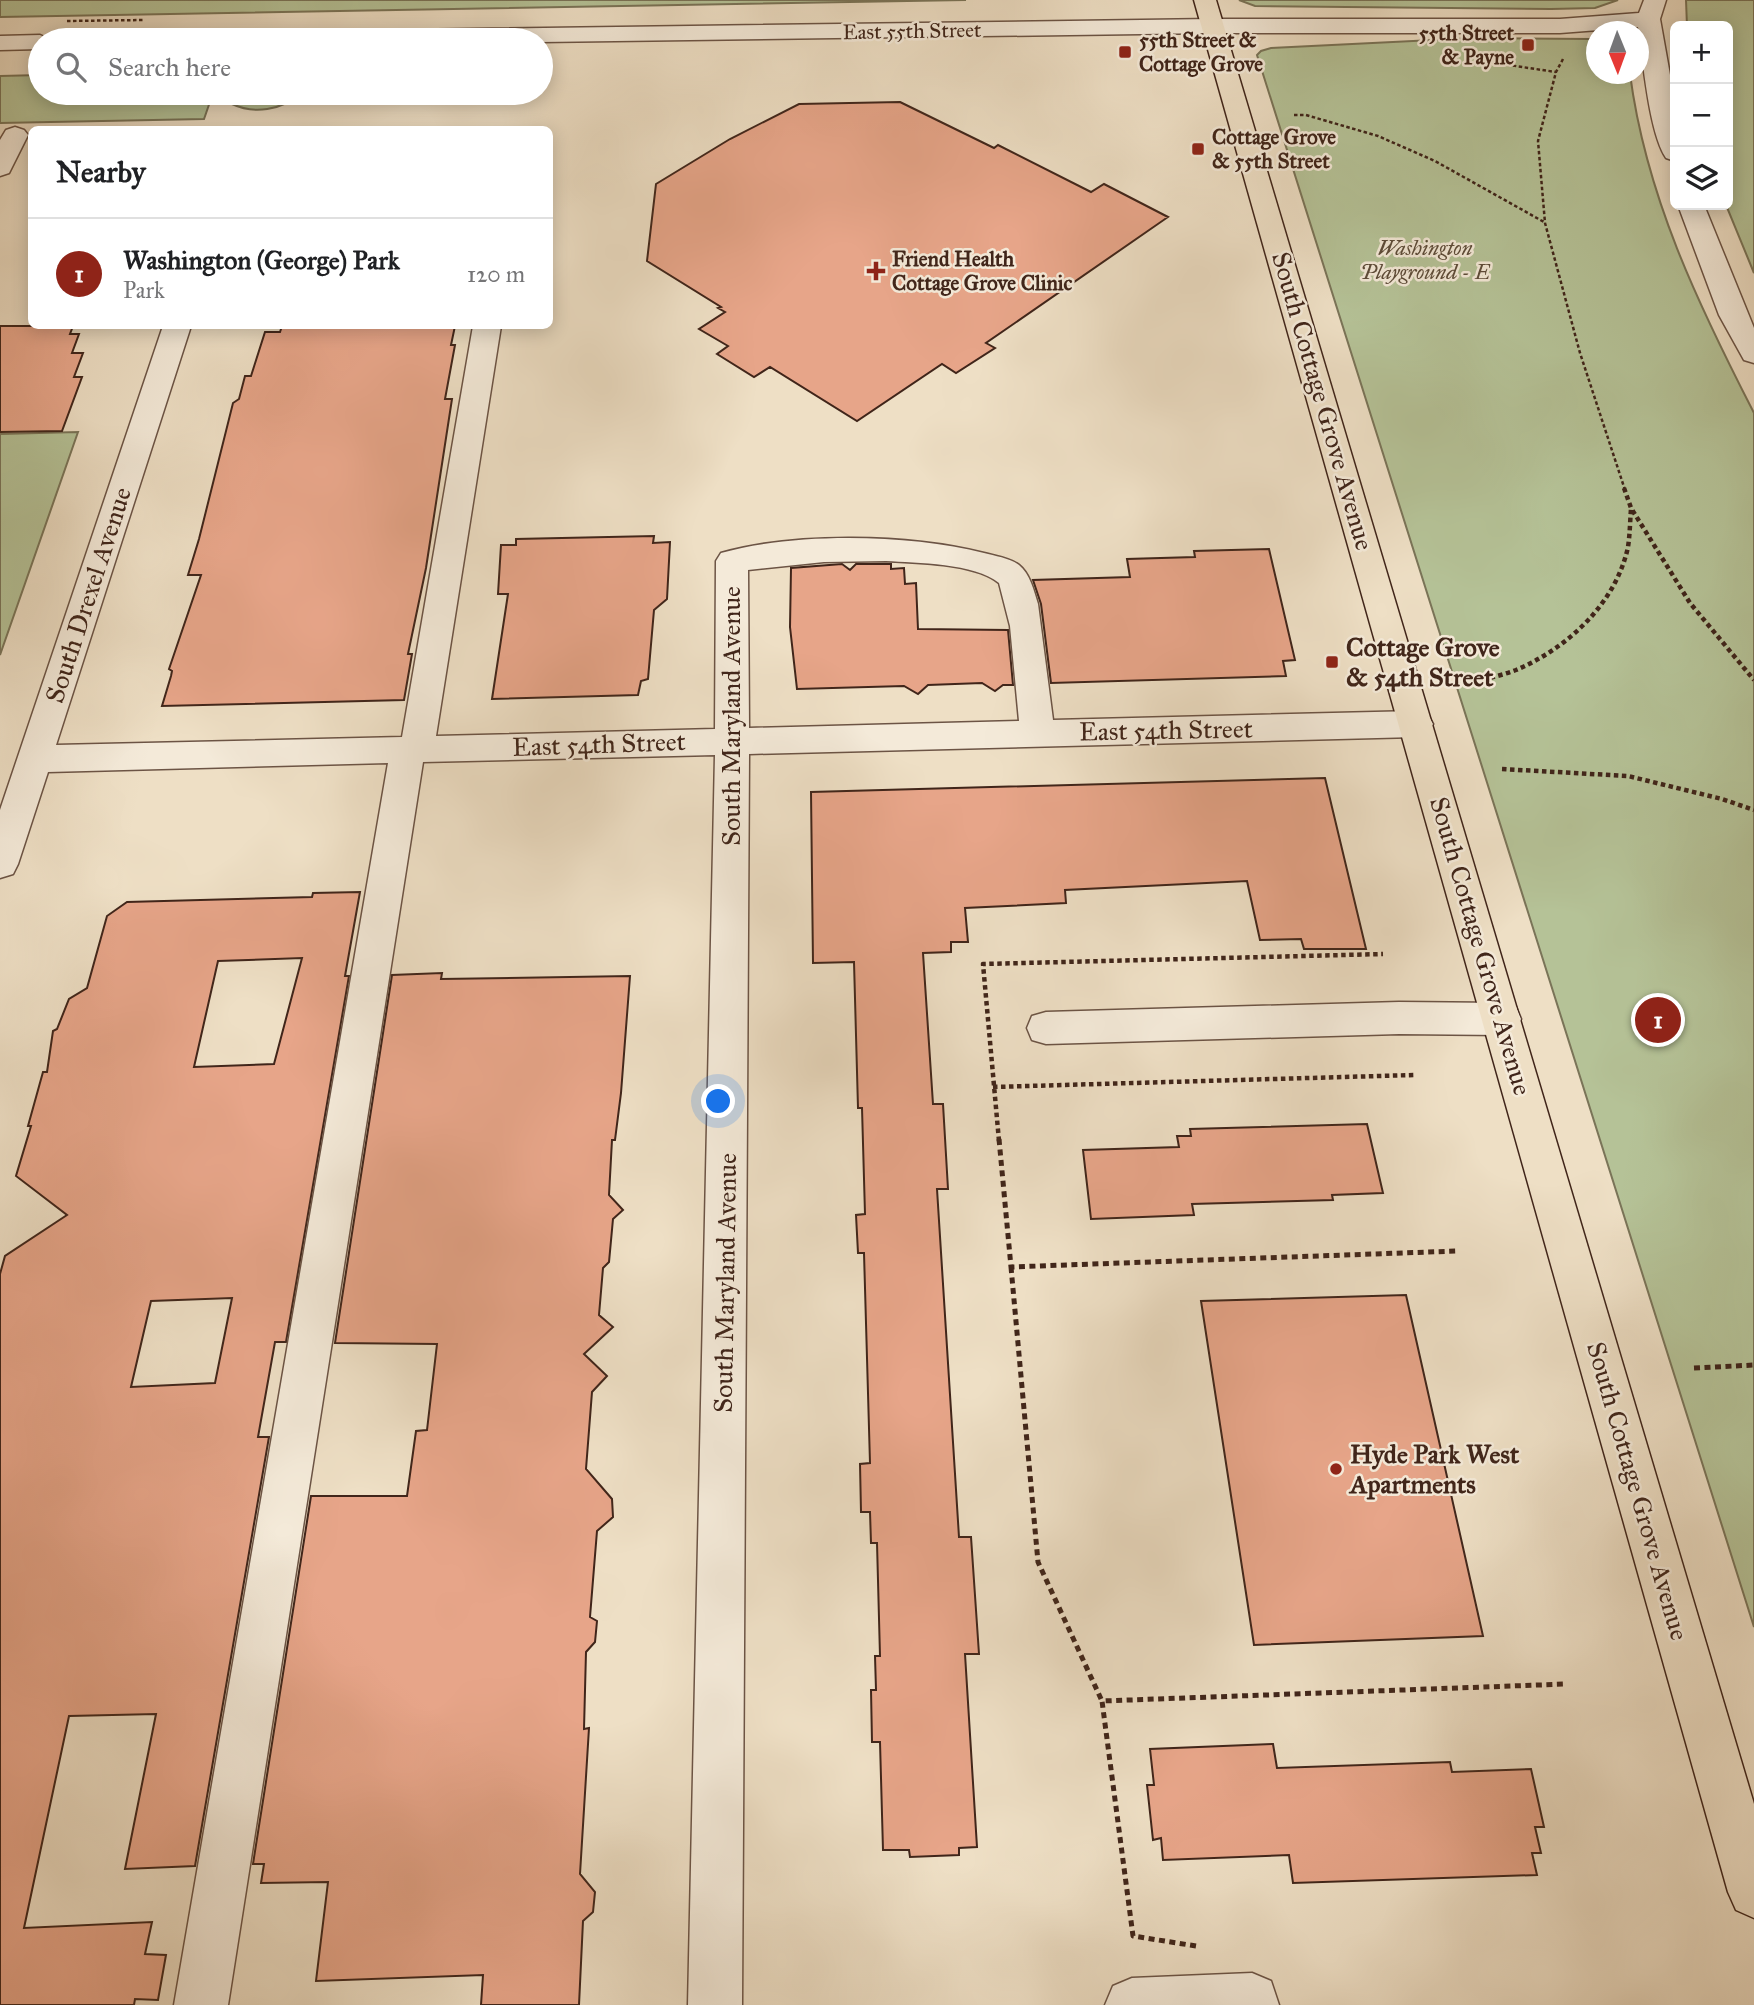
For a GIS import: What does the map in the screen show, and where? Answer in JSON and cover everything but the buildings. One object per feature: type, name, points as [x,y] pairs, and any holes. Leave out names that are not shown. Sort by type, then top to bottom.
[{"type":"main road","name":"South Cottage Grove Avenue","points":[[1209,13],[1754,1892]]},
{"type":"street","name":"East 55th Street","points":[[553,33],[1209,13],[1560,26],[1651,10]]},
{"type":"street","points":[[1651,10],[1668,131],[1673,147]]},
{"type":"street","points":[[200,28],[224,22],[330,20],[373,28]]},
{"type":"street","points":[[6,43],[28,42]]},
{"type":"street","points":[[6,43],[28,46]]},
{"type":"street","points":[[0,168],[16,135]]},
{"type":"street","points":[[1693,210],[1733,315],[1754,354]]},
{"type":"street","name":"South Drexel Avenue","points":[[0,864],[176,329]]},
{"type":"street","points":[[201,2005],[486,329]]},
{"type":"street","name":"South Maryland Avenue","points":[[715,2005],[732,740],[732,561],[788,552],[898,550],[947,555],[1001,569],[1012,576],[1022,597],[1037,733]]},
{"type":"street","name":"East 54th Street","points":[[34,759],[1416,724]]},
{"type":"street","points":[[1046,1028],[1399,1018],[1502,1019]]},
{"type":"street","points":[[1132,2005],[1252,2000],[1252,2005]]},
{"type":"path","points":[[1556,72],[1538,141],[1545,223],[1580,353],[1631,508],[1690,603],[1754,680]]},
{"type":"path","points":[[1294,115],[1306,115],[1378,136],[1435,161],[1545,223]]},
{"type":"path","points":[[1475,682],[1517,670],[1546,654],[1569,637],[1597,609],[1617,578],[1628,547],[1631,508]]},
{"type":"path","points":[[1502,769],[1628,776],[1722,799],[1754,810]]},
{"type":"path","points":[[1198,1946],[1133,1936],[1102,1701],[1038,1562],[983,964],[1383,954]]},
{"type":"path","points":[[993,1087],[1413,1075]]},
{"type":"path","points":[[1011,1267],[1457,1251]]},
{"type":"path","points":[[1694,1368],[1754,1365]]},
{"type":"path","points":[[1102,1701],[1566,1684]]},
{"type":"green space","points":[[0,0],[966,0],[0,17]]},
{"type":"green space","points":[[1239,0],[1618,0],[1595,8],[1551,9],[1255,6]]},
{"type":"green space","points":[[1686,0],[1754,0],[1754,273],[1728,210],[1733,210],[1733,21],[1687,21]]},
{"type":"green space","name":"Washington Playground - E","points":[[1474,38],[1586,39],[1586,84],[1632,84],[1648,163],[1661,206],[1694,290],[1754,413],[1754,1627],[1257,55],[1271,48]]},
{"type":"green space","points":[[28,75],[28,105],[209,105],[204,119],[0,123],[0,76]]},
{"type":"green space","points":[[235,105],[281,105],[258,110]]},
{"type":"green space","points":[[78,432],[0,655],[0,434]]},
{"type":"place","name":"55th Street & Payne","points":[[1528,45]]},
{"type":"place","name":"55th Street & Cottage Grove","points":[[1125,52]]},
{"type":"place","name":"Cottage Grove & 55th Street","points":[[1198,149]]},
{"type":"place","name":"Friend Health Cottage Grove Clinic","points":[[876,271]]},
{"type":"place","name":"Cottage Grove & 54th Street","points":[[1332,662]]},
{"type":"place","name":"Washington (George) Park","points":[[1658,1020]]},
{"type":"place","name":"Hyde Park West Apartments","points":[[1336,1469]]}]
